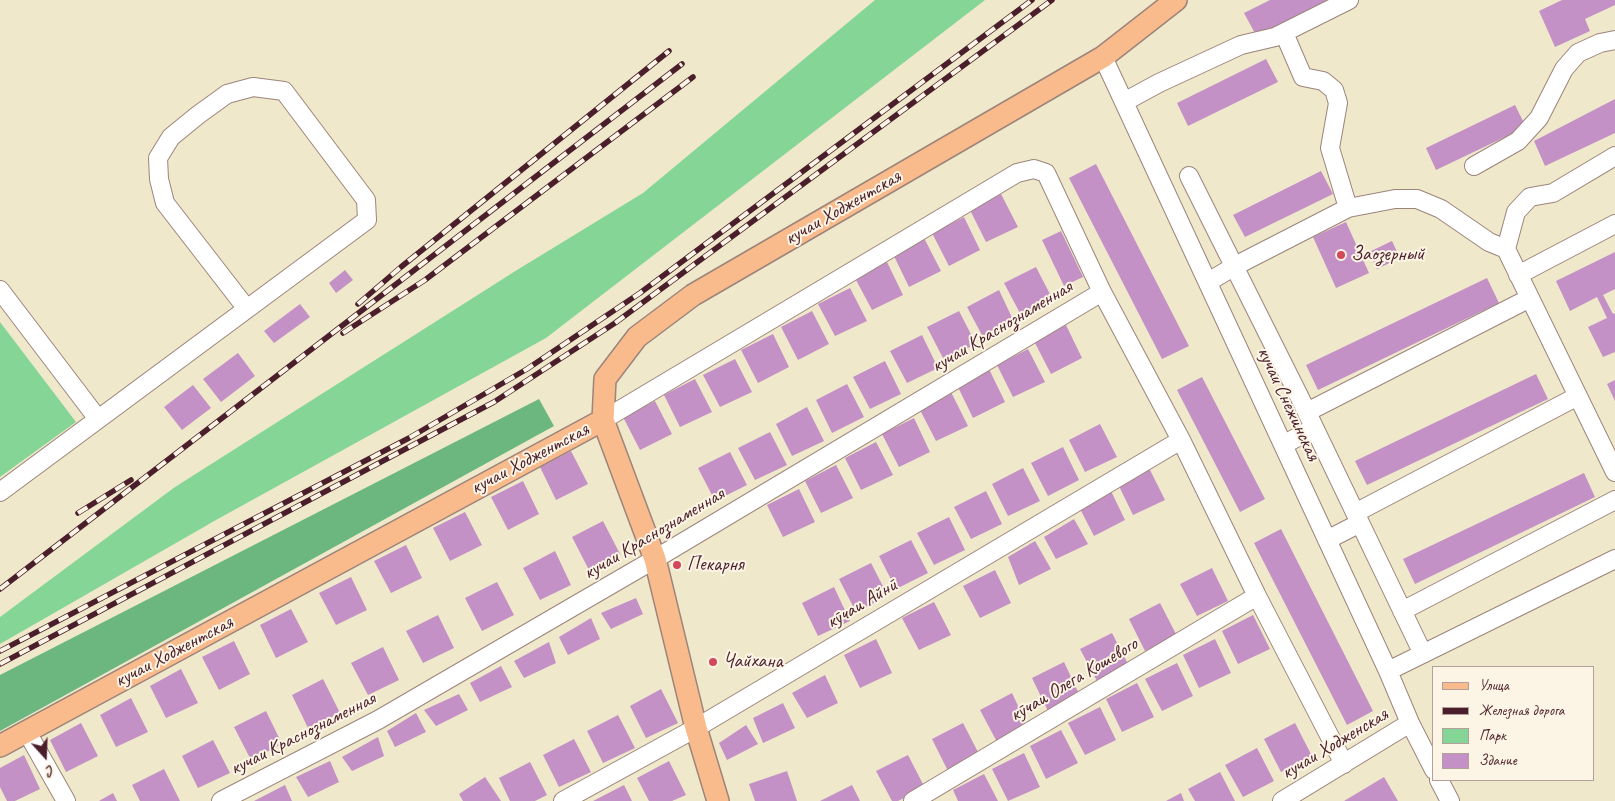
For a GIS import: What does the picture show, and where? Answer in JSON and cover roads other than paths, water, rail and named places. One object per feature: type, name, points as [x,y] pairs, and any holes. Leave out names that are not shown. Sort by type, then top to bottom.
[{"type":"main road","name":"кучаи Ходжентская","points":[[0,746],[603,420],[606,379],[637,337],[693,295],[1103,57],[1176,0]]},
{"type":"main road","points":[[603,420],[655,559],[696,728],[718,801]]},
{"type":"street","points":[[1124,102],[1158,83],[1241,45],[1275,37],[1349,0]]},
{"type":"street","points":[[1284,33],[1303,76],[1323,81],[1334,90],[1338,103],[1330,148],[1348,208]]},
{"type":"street","points":[[1474,166],[1518,141],[1539,118],[1564,69],[1578,53],[1600,42],[1615,40]]},
{"type":"street","name":"кучаи Снежинская","points":[[1103,57],[1388,671],[1410,723],[1432,766]]},
{"type":"street","points":[[0,492],[98,419],[247,309],[367,220],[366,200],[284,91],[253,87],[226,94],[198,114],[171,137],[158,158],[158,179],[165,203],[247,309]]},
{"type":"street","points":[[1615,156],[1553,193],[1530,197],[1516,212],[1506,249],[1615,472]]},
{"type":"street","points":[[603,420],[1017,173],[1034,169],[1046,173],[1102,292],[1181,440],[1257,596],[1344,764]]},
{"type":"street","points":[[1189,176],[1235,266],[1423,654]]},
{"type":"street","points":[[1208,282],[1235,266],[1348,208],[1394,199],[1417,200],[1441,209],[1489,242],[1506,249]]},
{"type":"street","points":[[1518,275],[1615,224]]},
{"type":"street","points":[[0,290],[98,419]]},
{"type":"street","name":"кучаи Краснознаменная","points":[[221,801],[378,720],[655,559],[1102,292]]},
{"type":"street","points":[[1283,445],[1310,420],[1530,298]]},
{"type":"street","points":[[1327,540],[1358,518],[1578,396]]},
{"type":"street","name":"кӯчаи Айнӣ","points":[[563,801],[696,728],[1181,440]]},
{"type":"street","points":[[1402,611],[1615,500]]},
{"type":"street","points":[[1388,671],[1615,559]]},
{"type":"street","name":"кӯчаи Олега Кошевого","points":[[913,801],[1257,596]]},
{"type":"street","name":"кучаи Ходженская","points":[[1282,801],[1410,723]]},
{"type":"street","points":[[27,732],[66,801]]},
{"type":"street","points":[[1440,781],[1450,801]]},
{"type":"railway","points":[[0,651],[409,438],[527,369],[640,293],[1032,0]]},
{"type":"railway","points":[[0,664],[494,402],[615,323],[1052,0]]},
{"type":"railway","points":[[358,304],[401,267],[669,51]]},
{"type":"railway","points":[[0,589],[682,64]]},
{"type":"railway","points":[[343,333],[425,280],[693,77]]},
{"type":"railway","points":[[78,513],[131,480]]},
{"type":"place","name":"Заозерный","points":[[1341,255]]},
{"type":"place","name":"Пекарня","points":[[677,565]]},
{"type":"place","name":"Чайхана","points":[[713,662]]}]
